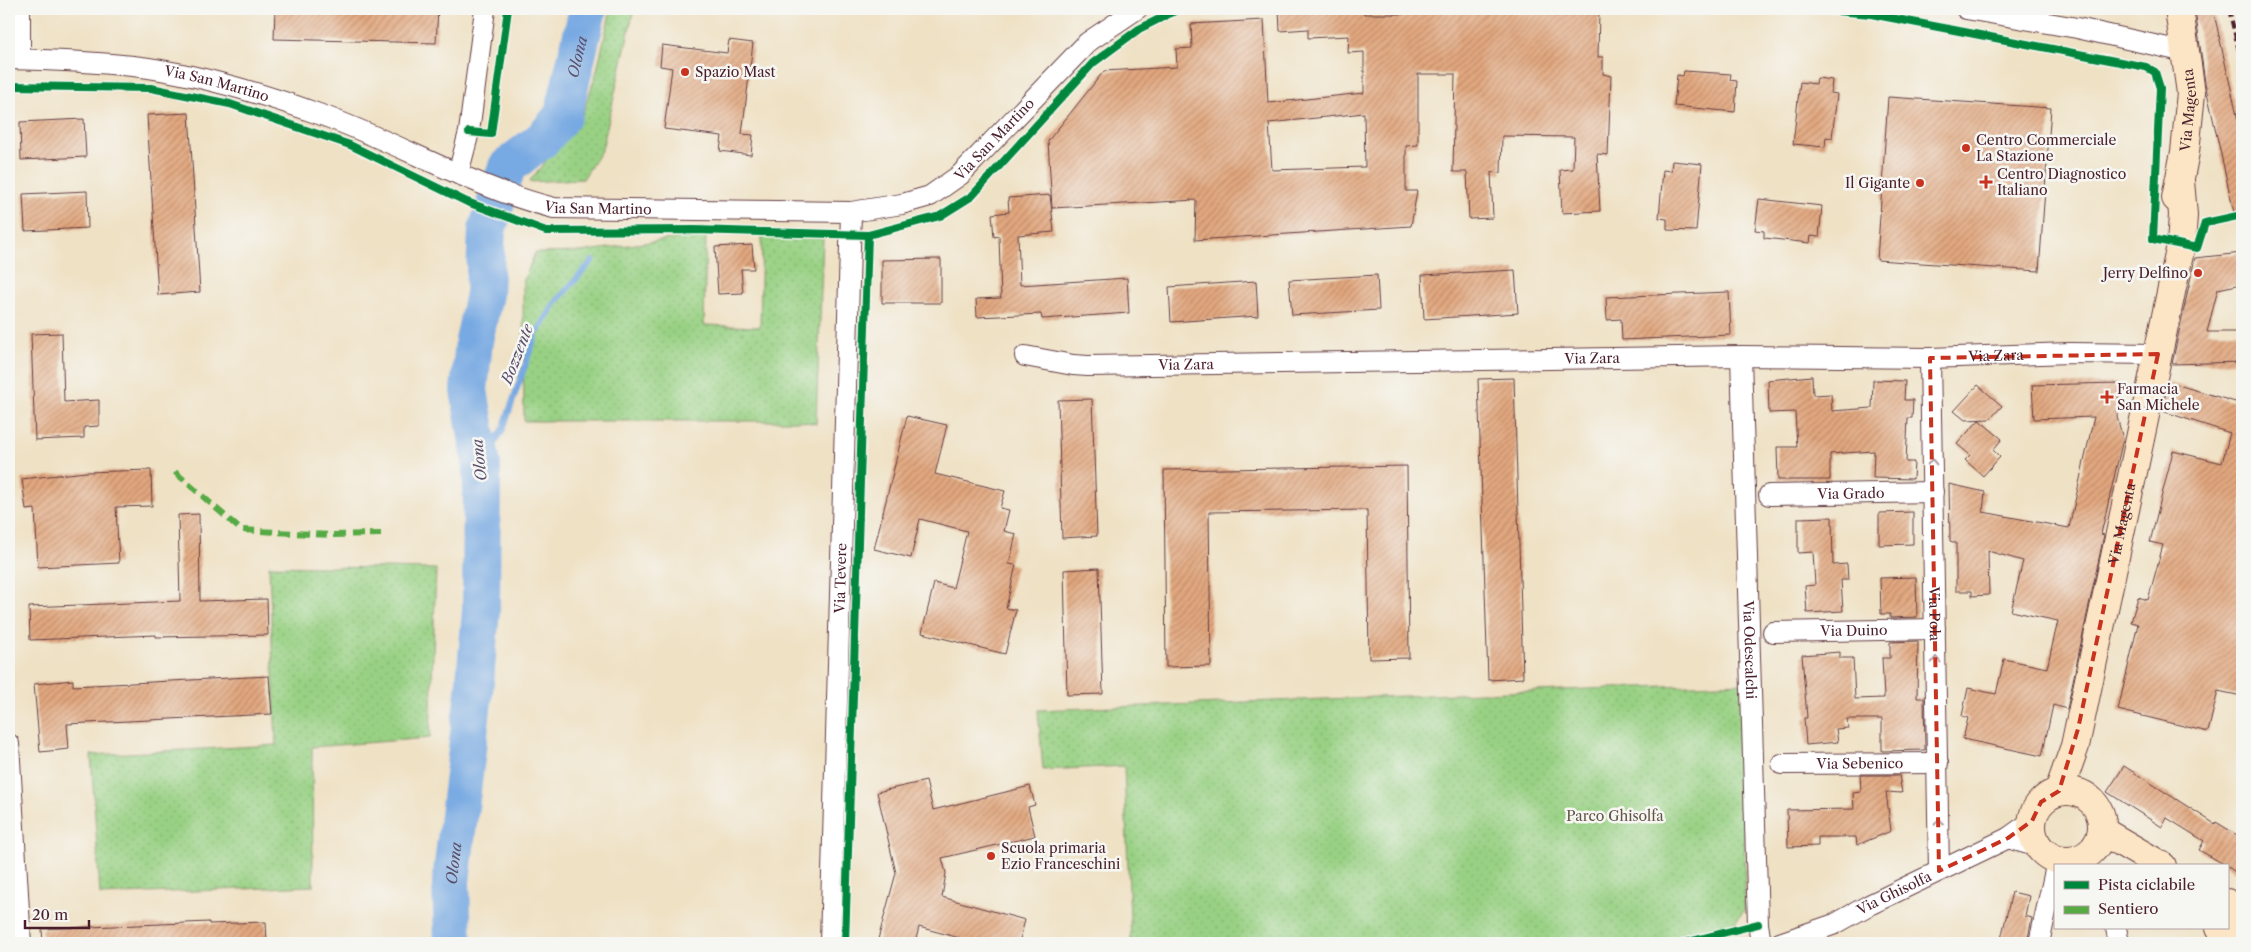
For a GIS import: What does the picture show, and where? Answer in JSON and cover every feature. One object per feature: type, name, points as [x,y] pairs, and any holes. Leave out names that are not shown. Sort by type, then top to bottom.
[{"type":"street","points":[[14,59],[20,9]]},
{"type":"street","points":[[467,179],[469,132],[485,9]]},
{"type":"street","name":"Via San Martino","points":[[14,59],[133,66],[200,78],[317,113],[467,179],[522,200],[554,208],[585,210],[851,212],[902,204],[940,190],[960,175],[1088,42],[1137,9]]},
{"type":"street","points":[[1966,9],[2077,28],[2186,52]]},
{"type":"street","name":"Via Magenta","points":[[2069,792],[2076,746],[2169,301],[2167,259],[2170,220],[2180,181],[2190,116],[2191,93],[2179,9]]},
{"type":"street","name":"Via Tevere","points":[[830,943],[851,212]]},
{"type":"street","name":"Via Zara","points":[[1025,356],[1088,366],[1741,356],[1930,358],[2070,354],[2158,354]]},
{"type":"street","name":"Via Odescalchi","points":[[1741,356],[1758,924],[1761,943]]},
{"type":"street","name":"Via Pola","points":[[1930,358],[1939,871]]},
{"type":"street","name":"Via Grado","points":[[1769,495],[1933,492]]},
{"type":"street","name":"Via Duino","points":[[1773,632],[1935,629]]},
{"type":"street","points":[[9,744],[12,851],[21,943]]},
{"type":"street","name":"Via Sebenico","points":[[1782,764],[1938,763]]},
{"type":"street","points":[[2008,838],[2051,861],[2098,860],[2095,849],[2102,831],[2101,815],[2094,803],[2069,792],[2041,802],[2031,827],[2051,861],[2039,943]]},
{"type":"street","name":"Via Ghisolfa","points":[[1780,943],[1834,924],[2008,838],[2032,821]]},
{"type":"street","points":[[2102,831],[2159,864]]},
{"type":"street","points":[[2228,905],[2242,912]]},
{"type":"street","points":[[2116,930],[2119,943]]},
{"type":"street","points":[[2223,930],[2242,941]]},
{"type":"highlighted area","points":[[2158,354],[2078,729],[2059,791],[2041,802],[2032,821],[2008,838],[1939,871],[1930,358]]},
{"type":"green space","points":[[611,9],[634,9],[602,149],[583,179],[529,182],[582,115],[596,74]]},
{"type":"green space","points":[[706,234],[704,325],[760,327],[762,235],[823,238],[816,424],[802,421],[524,421],[523,282],[535,253],[580,252]]},
{"type":"green space","points":[[269,566],[436,569],[430,738],[312,747],[313,886],[100,895],[91,755],[276,745]]},
{"type":"green space","name":"Parco Ghisolfa","points":[[1744,683],[1745,909],[1730,929],[1673,943],[1131,943],[1124,766],[1043,770],[1038,710]]},
{"type":"building","points":[[275,9],[438,9],[436,43],[274,39]]},
{"type":"building","points":[[1279,9],[1333,9],[1333,11],[1364,11],[1364,14],[1404,14],[1404,9],[1599,9],[1598,57],[1603,57],[1603,74],[1611,76],[1608,155],[1597,154],[1600,211],[1562,213],[1560,170],[1573,169],[1574,137],[1502,136],[1501,173],[1491,172],[1493,218],[1469,219],[1467,172],[1453,172],[1455,74],[1418,74],[1418,145],[1406,146],[1406,191],[1417,191],[1411,226],[1195,240],[1196,200],[1052,208],[1048,141],[1104,71],[1177,67],[1176,49],[1192,48],[1191,24],[1264,20],[1268,103],[1364,93],[1364,52],[1348,53],[1349,36],[1308,38],[1308,29],[1280,31]],"holes":[[[1364,113],[1365,167],[1272,170],[1269,123]]]},
{"type":"building","points":[[2195,9],[2213,9],[2242,138],[2242,216],[2235,217],[2205,83]]},
{"type":"building","points":[[729,40],[753,43],[742,134],[753,135],[751,155],[720,151],[722,136],[664,129],[672,68],[660,66],[662,45],[727,53]]},
{"type":"building","points":[[1684,71],[1731,74],[1730,80],[1737,81],[1735,112],[1674,106],[1677,75],[1683,76]]},
{"type":"building","points":[[1817,78],[1832,80],[1831,93],[1837,94],[1832,138],[1826,137],[1825,147],[1793,144],[1800,82],[1816,84]]},
{"type":"building","name":"Centro Commerciale La Stazione","points":[[1888,97],[2051,108],[2039,271],[1877,260]]},
{"type":"building","points":[[189,113],[200,292],[158,295],[147,115]]},
{"type":"building","points":[[84,119],[86,157],[21,160],[20,122]]},
{"type":"building","points":[[1672,161],[1702,164],[1696,231],[1667,230],[1667,219],[1659,218],[1663,170],[1671,171]]},
{"type":"building","points":[[87,191],[88,228],[25,231],[23,194]]},
{"type":"building","points":[[1050,195],[1054,232],[1018,235],[1020,285],[1127,278],[1129,313],[1042,319],[1041,314],[977,317],[976,299],[1001,298],[999,236],[994,237],[992,214],[1009,212],[1008,198]]},
{"type":"building","points":[[1759,199],[1822,206],[1819,237],[1811,236],[1810,243],[1764,238],[1764,231],[1755,230]]},
{"type":"building","points":[[752,245],[754,269],[741,269],[743,293],[718,294],[715,247]]},
{"type":"building","points":[[2242,253],[2242,284],[2218,289],[2207,332],[2242,332],[2242,362],[2172,364],[2195,258]]},
{"type":"building","points":[[941,259],[941,303],[882,303],[882,260]]},
{"type":"building","points":[[1515,270],[1518,313],[1424,319],[1422,275]]},
{"type":"building","points":[[1377,275],[1379,310],[1292,315],[1289,280]]},
{"type":"building","points":[[1256,281],[1258,316],[1171,322],[1169,287]]},
{"type":"building","points":[[1729,292],[1731,335],[1622,340],[1621,319],[1607,320],[1606,297]]},
{"type":"building","points":[[62,333],[64,402],[99,400],[99,426],[84,427],[84,438],[35,440],[31,334]]},
{"type":"building","points":[[1812,376],[1813,395],[1831,394],[1832,411],[1872,408],[1873,380],[1905,381],[1904,400],[1913,400],[1912,418],[1908,418],[1906,462],[1914,462],[1913,479],[1873,478],[1874,451],[1830,454],[1830,480],[1778,480],[1777,447],[1797,447],[1795,412],[1769,413],[1768,380]]},
{"type":"building","points":[[1514,378],[1523,678],[1488,680],[1478,379]]},
{"type":"building","points":[[2168,382],[2242,404],[2242,696],[2218,691],[2208,732],[2118,710],[2138,624],[2131,622],[2138,597],[2148,600],[2163,545],[2150,542],[2173,451],[2222,463],[2230,433],[2162,411]]},
{"type":"building","points":[[2120,383],[2117,417],[2123,439],[2101,534],[2104,535],[2067,709],[2053,705],[2042,756],[1963,739],[1968,718],[1962,716],[1968,688],[1996,694],[2004,659],[2047,668],[2058,621],[2011,611],[2023,561],[1988,551],[1989,595],[1972,596],[1972,591],[1956,591],[1956,543],[1950,541],[1949,484],[1985,492],[1983,512],[2069,528],[2094,417],[2034,419],[2032,385]]},
{"type":"building","points":[[1978,385],[2002,406],[1990,419],[1965,420],[1954,411]]},
{"type":"building","points":[[1092,399],[1097,536],[1062,538],[1058,400]]},
{"type":"building","points":[[907,416],[947,425],[935,474],[1005,491],[1000,508],[1009,510],[1004,531],[1016,534],[1009,564],[1016,565],[1006,608],[1016,610],[1005,654],[922,633],[934,583],[953,588],[967,531],[920,519],[911,558],[874,549]]},
{"type":"building","points":[[1979,420],[2002,439],[1993,450],[2000,457],[1983,476],[1965,460],[1970,455],[1957,444]]},
{"type":"building","points":[[1407,466],[1409,658],[1369,659],[1367,510],[1209,512],[1211,666],[1166,667],[1164,470]]},
{"type":"building","points":[[151,470],[152,506],[116,507],[119,563],[38,567],[35,509],[26,510],[22,479],[86,472]]},
{"type":"building","points":[[1913,512],[1913,544],[1879,545],[1879,513]]},
{"type":"building","points":[[199,514],[200,601],[267,599],[268,635],[156,637],[156,635],[30,640],[29,607],[180,601],[178,515]]},
{"type":"building","points":[[1832,517],[1833,565],[1847,564],[1848,580],[1841,580],[1843,611],[1807,613],[1805,586],[1815,585],[1813,552],[1798,553],[1798,518]]},
{"type":"building","points":[[1099,568],[1103,694],[1067,695],[1064,570]]},
{"type":"building","points":[[1916,577],[1917,617],[1890,618],[1890,614],[1881,614],[1880,578]]},
{"type":"building","points":[[1918,641],[1917,698],[1924,698],[1925,750],[1882,751],[1882,719],[1847,719],[1848,728],[1836,729],[1838,742],[1806,745],[1804,718],[1807,718],[1802,655],[1840,652],[1840,658],[1853,658],[1855,699],[1884,698],[1882,658],[1890,658],[1890,642]]},
{"type":"building","points":[[269,676],[272,714],[67,724],[69,749],[40,752],[34,684],[73,680],[73,686]]},
{"type":"building","points":[[2124,766],[2215,824],[2216,822],[2242,838],[2242,877],[2228,867],[2228,864],[2224,864],[2199,850],[2204,841],[2167,818],[2162,827],[2107,792]]},
{"type":"building","points":[[1860,775],[1899,775],[1902,793],[1886,792],[1891,831],[1857,845],[1856,837],[1818,837],[1818,846],[1788,847],[1787,810],[1854,809],[1853,793],[1861,792]]},
{"type":"building","points":[[926,781],[933,810],[1030,786],[1035,805],[1028,807],[1035,836],[942,858],[946,873],[942,897],[1025,920],[1019,943],[978,943],[919,927],[915,943],[877,943],[896,873],[877,792]]},
{"type":"building","points":[[2012,892],[2029,896],[2025,916],[2032,918],[2027,943],[2000,943]]},
{"type":"building","points":[[209,922],[209,924],[266,922],[267,943],[43,943],[42,929]]},
{"type":"waterway","name":"Bozzente","points":[[453,943],[451,881],[474,692],[481,611],[482,466],[469,390],[474,341],[484,294],[487,230],[507,167],[544,138],[563,115],[588,9]]},
{"type":"waterway","name":"Bozzente","points":[[482,466],[503,429],[536,334],[556,302],[592,261]]},
{"type":"railway","points":[[2229,9],[2242,64]]},
{"type":"marked path","points":[[175,472],[241,530],[330,535],[381,534]]},
{"type":"cycle path","points":[[469,132],[491,134],[508,9]]},
{"type":"cycle path","points":[[9,86],[151,88],[230,104],[350,145],[467,202],[546,231],[695,230],[868,235],[940,216],[972,196],[1093,63],[1139,29],[1179,9]]},
{"type":"cycle path","points":[[1812,9],[1871,14],[2146,67],[2155,72],[2160,88],[2153,239],[2197,248],[2205,223],[2242,215]]},
{"type":"cycle path","points":[[845,943],[868,235]]},
{"type":"cycle path","points":[[1684,943],[1758,924]]},
{"type":"place","name":"Spazio Mast","points":[[685,72]]},
{"type":"place","name":"Centro Commerciale La Stazione","points":[[1966,148]]},
{"type":"place","name":"Centro Diagnostico Italiano","points":[[1986,182]]},
{"type":"place","name":"Il Gigante","points":[[1920,183]]},
{"type":"place","name":"Jerry Delfino","points":[[2198,273]]},
{"type":"place","name":"Farmacia San Michele","points":[[2107,397]]},
{"type":"place","name":"Scuola primaria Ezio Franceschini","points":[[991,856]]},
{"type":"water label","name":"Olona","points":[[577,57]]},
{"type":"water label","name":"Olona","points":[[479,460]]},
{"type":"water label","name":"Olona","points":[[454,864]]}]
